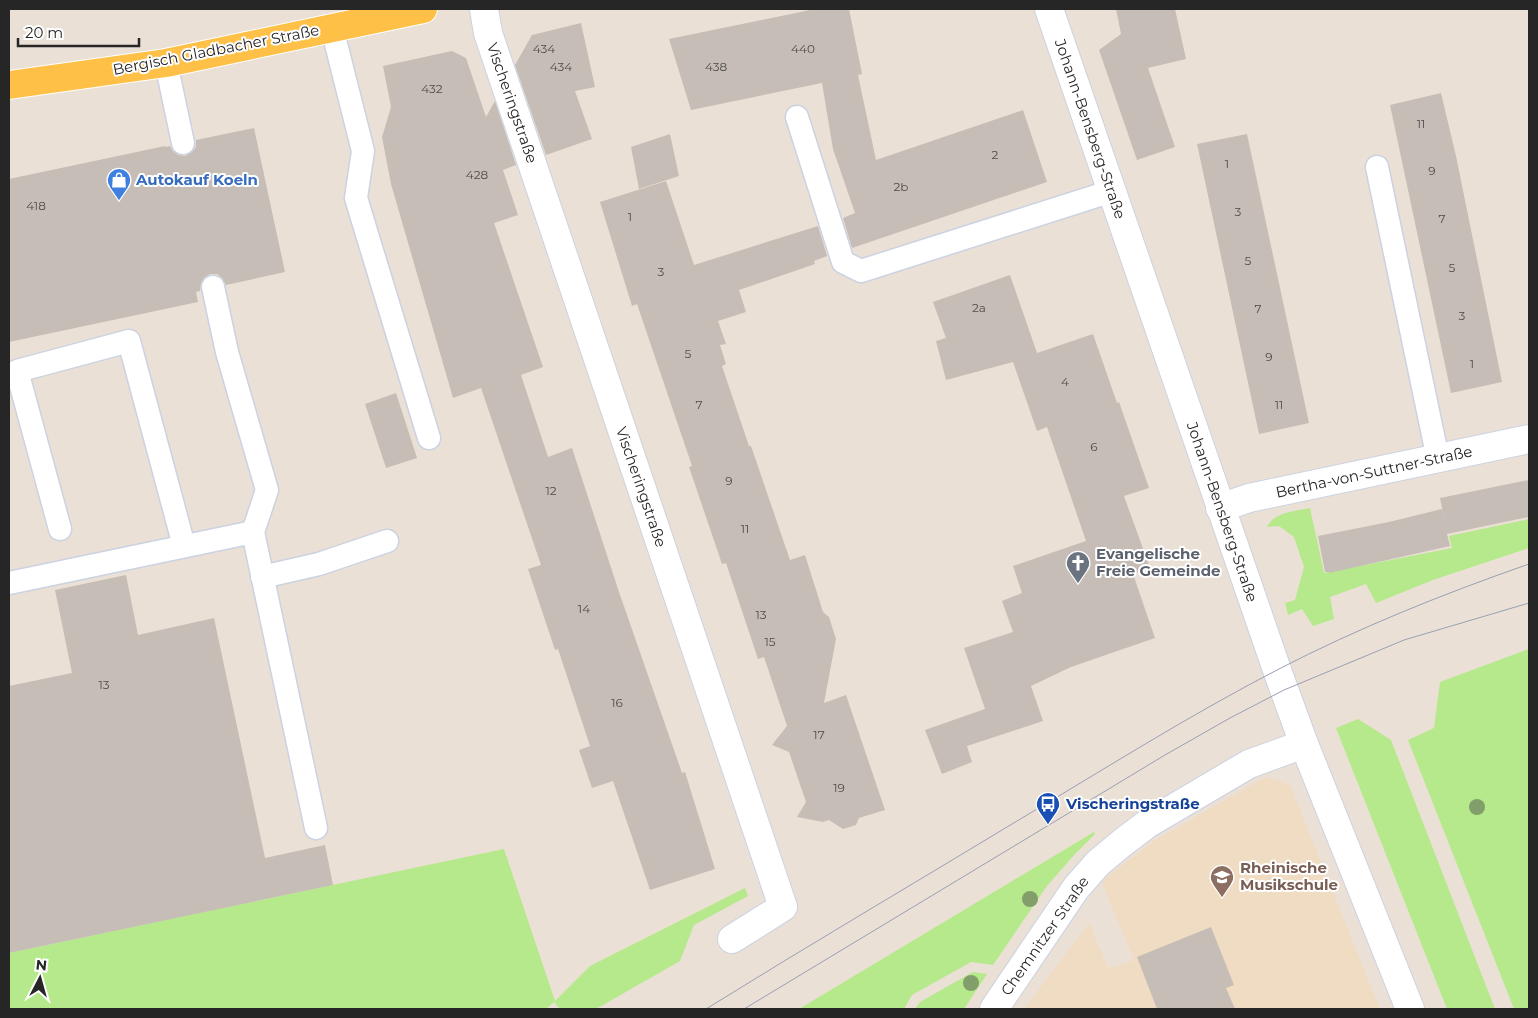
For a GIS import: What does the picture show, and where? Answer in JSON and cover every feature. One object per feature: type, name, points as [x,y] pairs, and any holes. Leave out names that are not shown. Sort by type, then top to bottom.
[{"type":"main road","name":"Bergisch Gladbacher Straße","points":[[9,85],[166,63],[332,28],[376,14],[423,9]]},
{"type":"street","name":"Vischeringstraße","points":[[484,9],[492,42],[783,907],[732,939]]},
{"type":"street","name":"Johann-Bensberg-Straße","points":[[1049,9],[1220,508],[1304,744],[1410,1009]]},
{"type":"street","name":"Bertha-von-Suttner-Straße","points":[[1220,508],[1249,498],[1529,439]]},
{"type":"street","name":"Chemnitzer Straße","points":[[994,1009],[1076,888],[1098,863],[1148,824],[1249,764],[1304,744]]},
{"type":"lane","points":[[332,28],[363,151],[356,198],[430,438]]},
{"type":"lane","points":[[166,63],[182,143]]},
{"type":"lane","points":[[797,117],[842,262],[861,271],[1112,191]]},
{"type":"lane","points":[[1377,167],[1438,459]]},
{"type":"lane","points":[[213,287],[227,352],[267,490],[253,532],[316,828]]},
{"type":"lane","points":[[60,529],[17,371],[129,341],[184,546]]},
{"type":"lane","points":[[9,583],[253,532]]},
{"type":"lane","points":[[262,577],[320,564],[387,541]]},
{"type":"shaded area","name":"Rheinische Musikschule","points":[[1269,777],[1290,785],[1380,1009],[1024,1009],[1089,923],[1109,969],[1134,960],[1102,883],[1107,877],[1154,841],[1253,784]]},
{"type":"green space","points":[[1310,508],[1324,573],[1452,548],[1449,536],[1529,519],[1529,548],[1433,580],[1376,603],[1366,584],[1330,597],[1334,619],[1313,626],[1302,609],[1288,615],[1285,603],[1295,600],[1304,567],[1294,537],[1279,526],[1267,527],[1270,522],[1280,515]]},
{"type":"green space","points":[[1529,649],[1529,1009],[1514,1009],[1408,740],[1434,728],[1440,682]]},
{"type":"green space","points":[[1358,719],[1391,740],[1495,1009],[1447,1009],[1336,728]]},
{"type":"green space","points":[[1094,832],[1095,834],[1047,886],[993,965],[971,962],[912,995],[904,1009],[799,1009]]},
{"type":"green space","points":[[504,849],[555,1001],[590,966],[745,888],[748,896],[694,925],[680,961],[596,1009],[560,1009],[554,1002],[546,1009],[9,1009],[9,953]]},
{"type":"green space","points":[[973,972],[987,974],[964,1009],[915,1009],[920,1002]]},
{"type":"building","points":[[815,9],[849,9],[862,74],[858,75],[876,160],[1023,110],[1047,182],[852,248],[843,218],[855,213],[833,149],[822,83],[691,110],[669,39]]},
{"type":"building","points":[[1116,9],[1175,9],[1186,59],[1148,68],[1175,147],[1137,160],[1099,50],[1121,34]]},
{"type":"building","points":[[581,23],[595,87],[575,91],[592,139],[546,155],[515,65],[532,35]]},
{"type":"building","points":[[452,51],[466,58],[486,117],[495,101],[516,165],[503,170],[518,215],[494,223],[543,367],[521,375],[548,457],[572,448],[618,589],[682,773],[685,772],[715,869],[650,890],[613,781],[592,788],[579,750],[590,746],[558,649],[555,650],[528,569],[541,565],[481,388],[453,398],[391,184],[382,137],[391,107],[383,66]]},
{"type":"building","points":[[1441,93],[1456,156],[1502,382],[1451,393],[1390,105]]},
{"type":"building","points":[[254,128],[285,272],[226,285],[217,274],[210,274],[201,283],[200,291],[196,292],[198,302],[9,342],[9,179],[165,146],[170,146],[178,155],[185,156],[196,147],[196,140]]},
{"type":"building","points":[[670,134],[679,176],[639,189],[631,147]]},
{"type":"building","points":[[1247,134],[1309,423],[1259,434],[1197,144]]},
{"type":"building","points":[[666,181],[694,265],[818,226],[827,256],[814,261],[815,264],[739,290],[746,312],[718,321],[726,344],[720,345],[726,364],[722,366],[790,560],[805,555],[823,612],[829,617],[836,639],[824,703],[846,695],[885,810],[859,818],[856,825],[843,829],[829,820],[823,822],[797,817],[806,802],[789,752],[772,745],[787,726],[764,657],[758,659],[726,563],[722,564],[689,467],[692,466],[637,304],[632,306],[600,202]]},
{"type":"building","points":[[1010,275],[1037,353],[1093,334],[1149,488],[1124,496],[1150,568],[1133,574],[1155,638],[1071,667],[1031,686],[1043,721],[967,746],[972,762],[942,774],[925,730],[985,709],[964,648],[1013,632],[1002,601],[1022,593],[1013,566],[1086,541],[1047,427],[1037,431],[1013,362],[946,380],[936,341],[946,338],[933,302]]},
{"type":"building","points":[[396,393],[417,458],[386,468],[365,404]]},
{"type":"building","points":[[1529,480],[1529,517],[1447,534],[1450,546],[1329,573],[1325,572],[1318,536],[1442,509],[1446,528],[1440,498]]},
{"type":"building","points":[[126,575],[138,635],[214,618],[265,858],[325,845],[333,885],[9,953],[9,686],[72,673],[55,590]]},
{"type":"building","points":[[1211,927],[1234,985],[1226,988],[1235,1009],[1157,1009],[1137,957]]},
{"type":"tram line","points":[[706,1009],[1146,744],[1277,670],[1370,626],[1465,587],[1529,564]]},
{"type":"tram line","points":[[744,1009],[1165,755],[1284,690],[1404,640],[1529,603]]},
{"type":"place","name":"Autokauf Koeln","points":[[119,201]]},
{"type":"place","name":"Evangelische Freie Gemeinde","points":[[1078,584]]},
{"type":"place","name":"Vischeringstraße","points":[[1048,825]]},
{"type":"place","name":"Rheinische Musikschule","points":[[1222,898]]}]
